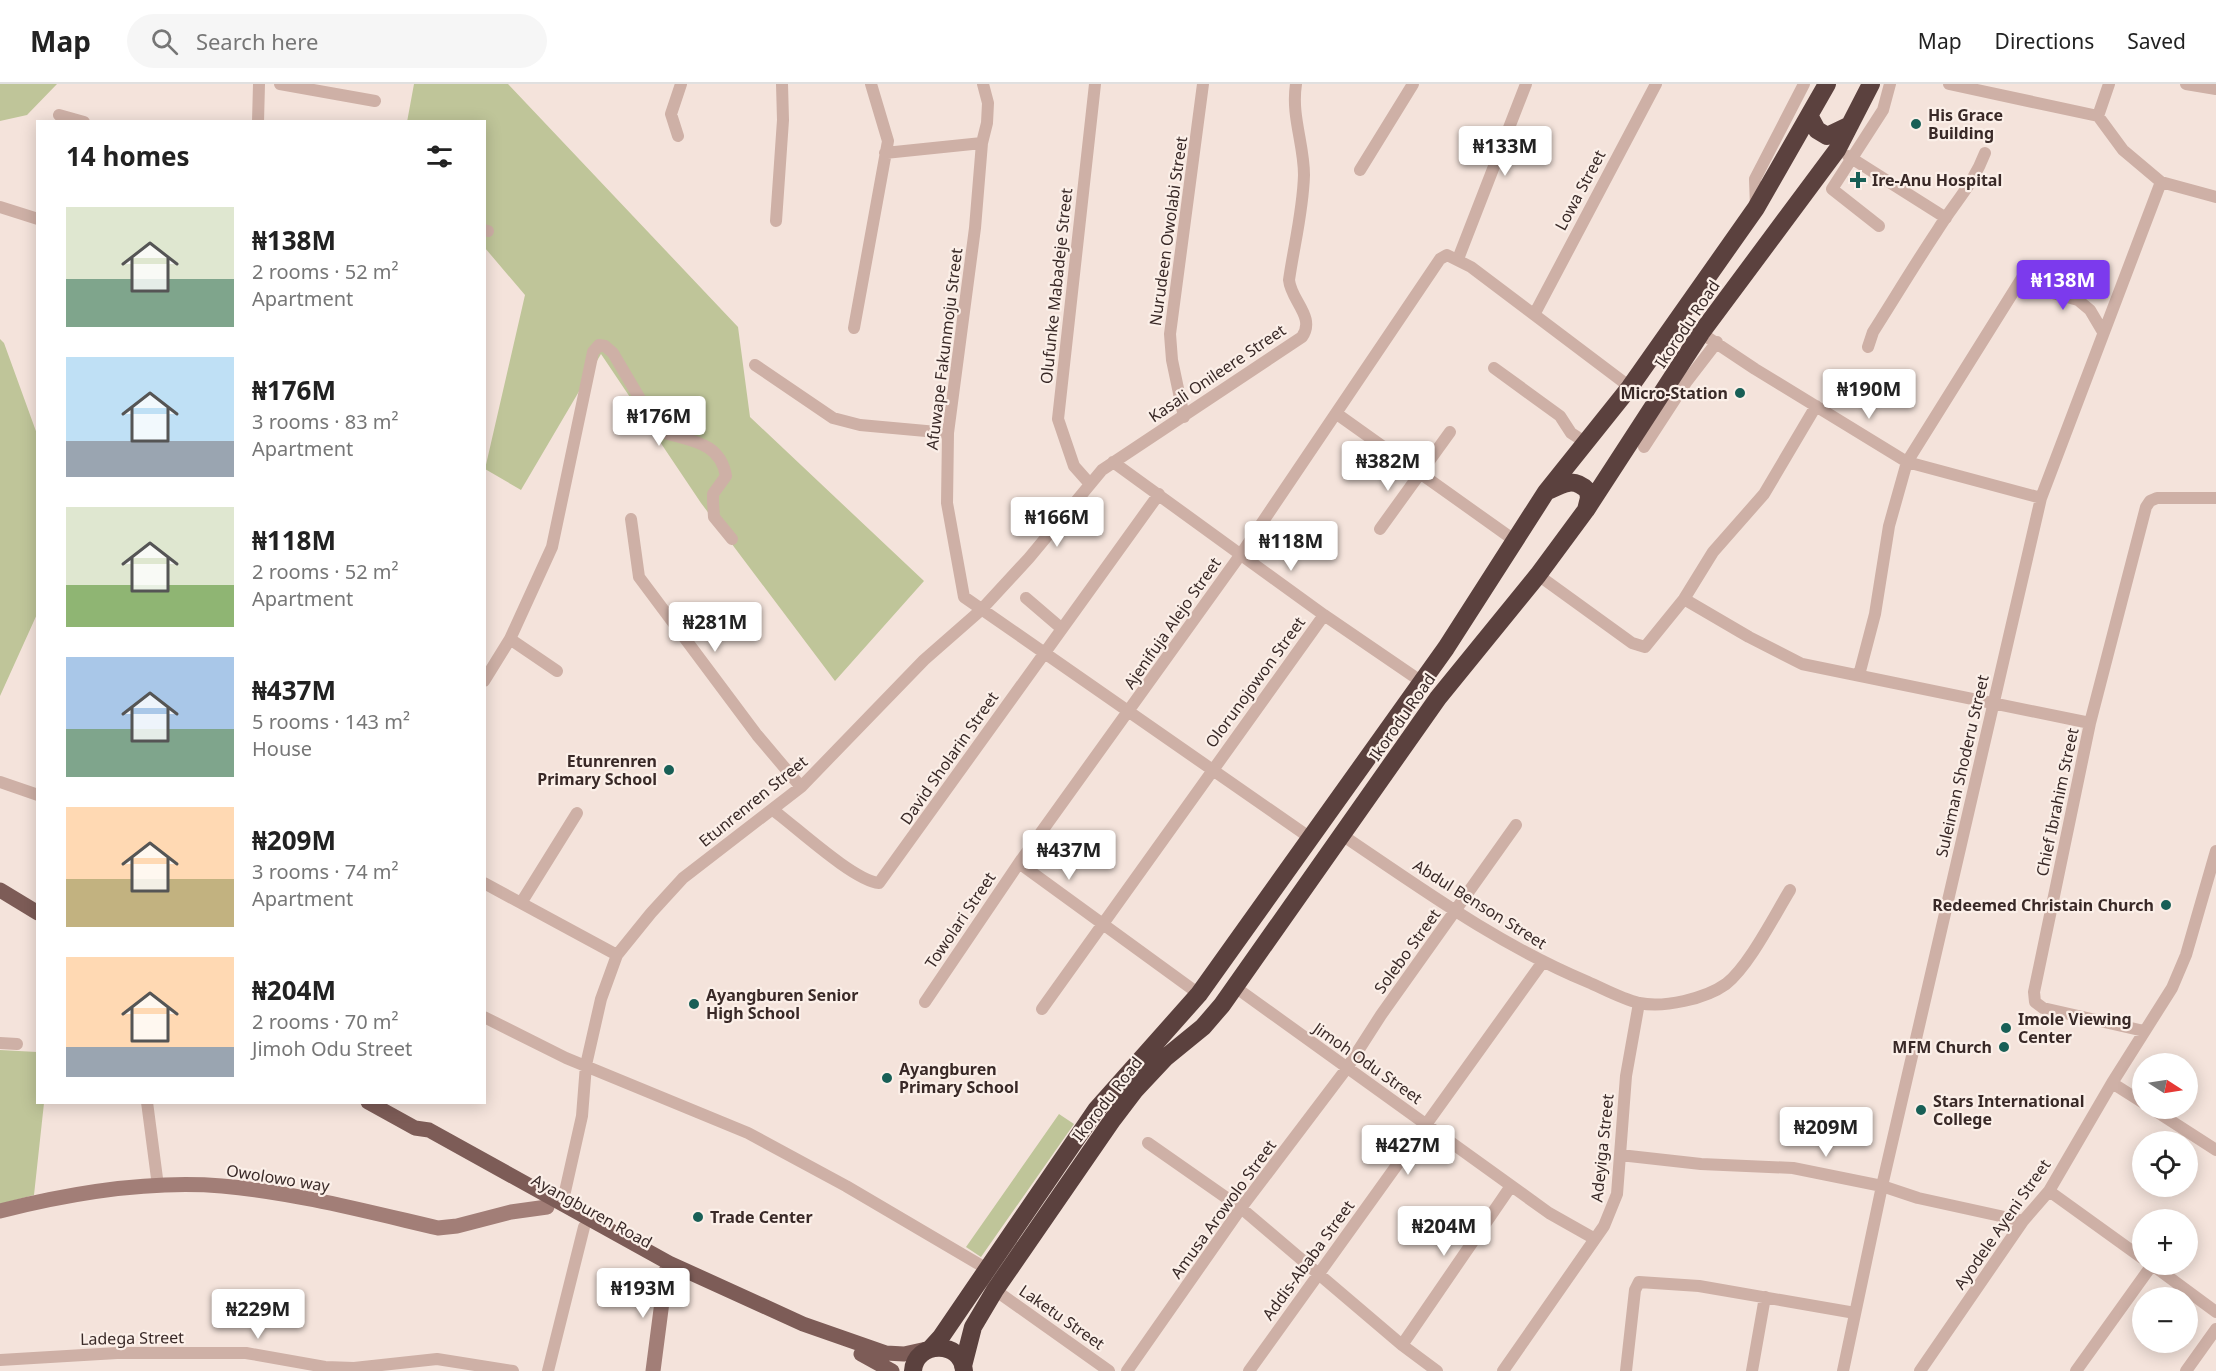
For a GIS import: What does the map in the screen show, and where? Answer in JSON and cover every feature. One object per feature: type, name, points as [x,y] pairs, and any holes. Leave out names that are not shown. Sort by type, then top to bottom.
[{"type":"highway","name":"Ikorodu Road","points":[[913,1371],[917,1358],[941,1337],[1096,1110],[1199,994],[1309,837],[1422,682],[1546,492],[1630,387],[1756,208],[1827,84]]},
{"type":"highway","name":"Ikorodu Road","points":[[963,1369],[973,1327],[995,1290],[1135,1090],[1165,1058],[1203,1027],[1235,987],[1438,698],[1538,575],[1586,510],[1709,337],[1837,150],[1871,84]]},
{"type":"highway","points":[[1810,117],[1817,130],[1827,136],[1851,124]]},
{"type":"highway","points":[[1546,492],[1570,481],[1576,482],[1588,491],[1586,510]]},
{"type":"highway","points":[[931,1348],[945,1348],[953,1351],[963,1369]]},
{"type":"main road","points":[[0,890],[36,912]]},
{"type":"main road","name":"Ayangburen Road","points":[[372,1104],[415,1128],[426,1139],[555,1206],[669,1263],[861,1350]]},
{"type":"main road","name":"Ayangburen Road","points":[[555,1206],[584,1227],[666,1271],[800,1331],[861,1350]]},
{"type":"main road","points":[[861,1350],[904,1354],[931,1348]]},
{"type":"main road","points":[[861,1350],[892,1371]]},
{"type":"street","points":[[258,120],[259,84]]},
{"type":"street","points":[[280,84],[375,101]]},
{"type":"street","points":[[678,136],[671,114],[681,84]]},
{"type":"street","points":[[776,221],[783,120],[782,84]]},
{"type":"street","points":[[854,328],[888,141],[871,84]]},
{"type":"street","name":"Afuwape Fakunmoju Street","points":[[983,84],[988,103],[982,143],[975,228],[948,433],[947,503],[964,597],[1309,837]]},
{"type":"street","name":"Olufunke Mabadeje Street","points":[[1090,484],[1074,466],[1058,419],[1095,84]]},
{"type":"street","name":"Nurudeen Owolabi Street","points":[[1184,417],[1172,360],[1170,333],[1203,84]]},
{"type":"street","name":"Kasali Onileere Street","points":[[1113,462],[1302,337],[1308,329],[1307,319],[1290,290],[1289,280],[1302,208],[1304,173],[1294,116],[1296,84]]},
{"type":"street","points":[[1360,170],[1413,84]]},
{"type":"street","points":[[1526,84],[1458,259],[1535,313],[1630,387]]},
{"type":"street","name":"Lowa Street","points":[[1535,313],[1656,84]]},
{"type":"street","points":[[1756,208],[1755,178],[1804,84]]},
{"type":"street","points":[[1879,226],[1834,193],[1833,185],[1853,159],[1882,111],[1890,84]]},
{"type":"street","points":[[1949,84],[1998,89],[2098,116],[2123,150],[2161,182],[2216,197]]},
{"type":"street","points":[[2098,116],[2109,84]]},
{"type":"street","points":[[2186,84],[2216,89]]},
{"type":"street","points":[[59,115],[77,120]]},
{"type":"street","points":[[885,153],[982,143]]},
{"type":"street","points":[[1837,150],[1946,218]]},
{"type":"street","points":[[1868,347],[1873,332],[1946,218],[1978,173],[1985,153]]},
{"type":"street","name":"Suleiman Shoderu Street","points":[[1843,1371],[1882,1186],[2041,498],[2161,182]]},
{"type":"street","points":[[0,207],[36,218]]},
{"type":"street","name":"Ajenifuja Alejo Street","points":[[1129,711],[1241,554],[1440,259],[1447,255],[1458,259]]},
{"type":"street","points":[[1859,675],[1875,614],[1889,526],[1907,462],[1982,338],[2027,272],[2036,275],[2049,292],[2078,300],[2090,310],[2103,332]]},
{"type":"street","points":[[1644,447],[1687,381],[1709,337],[1755,369],[1907,462],[2041,498]]},
{"type":"street","points":[[486,678],[510,639],[552,547],[578,415],[593,352],[599,345],[605,346],[613,353],[659,431],[704,444],[714,450],[725,468],[726,476],[713,494],[714,517],[732,539]]},
{"type":"street","points":[[755,365],[833,418],[860,425],[948,433]]},
{"type":"street","points":[[1494,368],[1560,416],[1571,433],[1586,442]]},
{"type":"street","points":[[1538,575],[1639,647],[1645,647],[1684,599],[1713,552],[1764,494],[1816,406]]},
{"type":"street","points":[[1337,414],[1514,540]]},
{"type":"street","points":[[1380,529],[1450,432]]},
{"type":"street","points":[[1113,462],[1324,615],[1422,682]]},
{"type":"street","name":"Etunrenren Street","points":[[555,1206],[582,1116],[586,1065],[601,999],[617,956],[651,913],[683,878],[801,787],[924,660],[981,610],[1029,558],[1102,470],[1113,462]]},
{"type":"street","name":"David Sholarin Street","points":[[773,810],[855,874],[870,882],[879,883],[1159,494]]},
{"type":"street","name":"Chief Ibrahim Street","points":[[2144,1030],[2043,1008],[2035,1002],[2034,992],[2090,723],[2116,618],[2150,501],[2216,498]]},
{"type":"street","points":[[631,519],[639,577],[757,735],[801,787]]},
{"type":"street","points":[[1026,598],[1061,628]]},
{"type":"street","points":[[1684,599],[1749,637],[1802,664],[1993,705],[2090,723]]},
{"type":"street","name":"Olorunojowon Street","points":[[1042,1008],[1324,615]]},
{"type":"street","points":[[510,639],[557,671]]},
{"type":"street","name":"Towolari Street","points":[[925,1002],[1019,863],[1129,711]]},
{"type":"street","points":[[0,782],[36,794]]},
{"type":"street","points":[[521,903],[577,813]]},
{"type":"street","name":"Solebo Street","points":[[1347,1068],[1381,1015],[1516,825]]},
{"type":"street","name":"Abdul Benson Street","points":[[1342,835],[1456,912],[1542,963],[1639,1003]]},
{"type":"street","name":"Ayodele Ayeni Street","points":[[1920,1371],[2023,1221],[2049,1191],[2180,973],[2216,850]]},
{"type":"street","points":[[1019,863],[1199,994]]},
{"type":"street","points":[[486,884],[617,956]]},
{"type":"street","points":[[1639,1003],[1666,1003],[1688,998],[1709,993],[1726,983],[1740,969],[1790,890]]},
{"type":"street","name":"Addis-Ababa Street","points":[[1249,1371],[1317,1273],[1428,1124],[1542,963]]},
{"type":"street","name":"Jimoh Odu Street","points":[[1235,987],[1549,1213],[1594,1239]]},
{"type":"street","name":"Adeyiga Street","points":[[1503,1371],[1594,1239],[1614,1203],[1626,1076],[1639,1003]]},
{"type":"street","points":[[486,1018],[586,1065],[748,1133],[897,1215],[987,1269]]},
{"type":"street","points":[[0,1043],[16,1044]]},
{"type":"street","name":"Amusa Arowolo Street","points":[[1128,1371],[1241,1208],[1347,1068]]},
{"type":"street","points":[[2112,1083],[2132,1096]]},
{"type":"street","points":[[147,1104],[158,1186]]},
{"type":"street","points":[[2168,1119],[2216,1150]]},
{"type":"street","points":[[1148,1143],[1241,1208],[1401,1345],[1437,1371]]},
{"type":"street","points":[[1620,1155],[1701,1164],[1793,1168],[1882,1186],[1918,1198],[2023,1221]]},
{"type":"street","name":"Owolowo way","points":[[0,1211],[91,1192],[158,1186],[222,1186],[258,1191],[438,1228],[457,1227],[511,1212],[555,1206]]},
{"type":"street","points":[[1401,1345],[1511,1186]]},
{"type":"street","points":[[2049,1191],[2132,1251]]},
{"type":"street","points":[[548,1371],[584,1227]]},
{"type":"street","points":[[653,1371],[666,1271]]},
{"type":"street","points":[[2076,1371],[2144,1275]]},
{"type":"street","points":[[2165,1275],[2216,1312]]},
{"type":"street","points":[[1626,1371],[1635,1290],[1639,1282],[1699,1286],[1855,1313]]},
{"type":"street","name":"Laketu Street","points":[[995,1290],[1109,1371]]},
{"type":"street","points":[[1752,1371],[1765,1298]]},
{"type":"street","points":[[2186,1371],[2216,1329]]},
{"type":"street","name":"Ladega Street","points":[[0,1360],[117,1353],[246,1353],[325,1367],[354,1368],[437,1359],[513,1371]]},
{"type":"green space","points":[[0,84],[57,84],[27,115],[0,121]]},
{"type":"green space","points":[[414,84],[508,84],[738,327],[750,417],[924,581],[835,681],[701,503],[601,354],[521,490],[486,470],[525,295],[486,249],[486,120],[407,120]]},
{"type":"green space","points":[[0,339],[4,343],[36,431],[36,616],[0,696]]},
{"type":"green space","points":[[0,1050],[36,1052],[36,1104],[44,1104],[34,1195],[0,1204]]},
{"type":"green space","points":[[1059,1114],[1074,1124],[981,1257],[966,1247]]},
{"type":"place","name":"His Grace Building","points":[[1916,124]]},
{"type":"place","name":"Ire-Anu Hospital","points":[[1858,180]]},
{"type":"place","name":"Micro-Station","points":[[1740,393]]},
{"type":"place","name":"Etunrenren Primary School","points":[[669,770]]},
{"type":"place","name":"Redeemed Christain Church","points":[[2166,905]]},
{"type":"place","name":"Ayangburen Senior High School","points":[[694,1004]]},
{"type":"place","name":"Imole Viewing Center","points":[[2006,1028]]},
{"type":"place","name":"MFM Church","points":[[2004,1047]]},
{"type":"place","name":"Ayangburen Primary School","points":[[887,1078]]},
{"type":"place","name":"Stars International College","points":[[1921,1110]]},
{"type":"place","name":"Trade Center","points":[[698,1217]]}]
